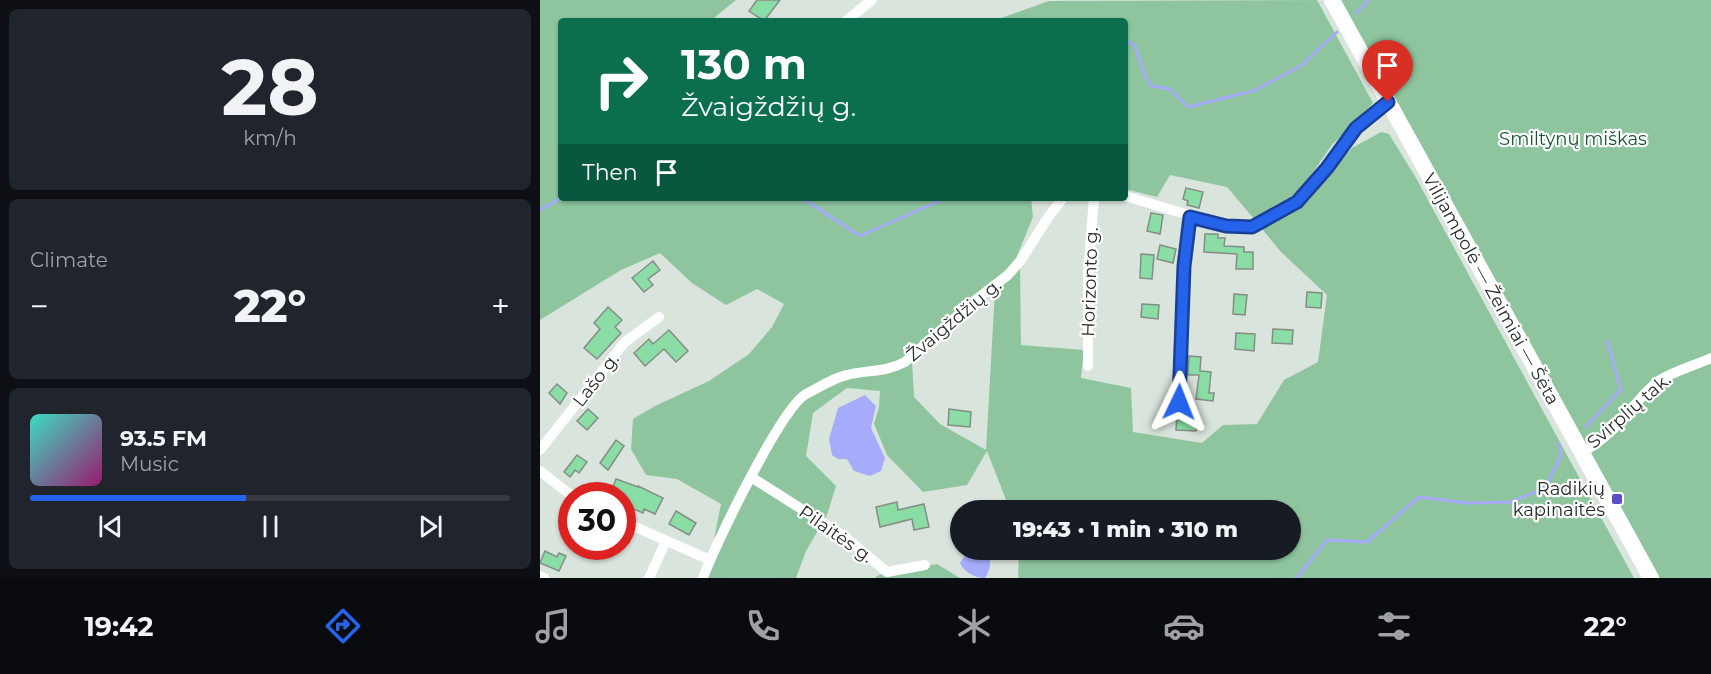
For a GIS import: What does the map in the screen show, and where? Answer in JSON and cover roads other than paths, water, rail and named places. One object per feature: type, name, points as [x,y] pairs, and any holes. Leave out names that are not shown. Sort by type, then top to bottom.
[{"type":"main road","name":"Vilijampolė — Žeimiai — Šėta","points":[[1332,0],[1651,578]]},
{"type":"street","points":[[850,18],[872,0]]},
{"type":"street","points":[[1128,197],[1226,226],[1252,227],[1297,202],[1327,168],[1356,128],[1388,102]]},
{"type":"street","name":"Žvaigždžių g.","points":[[704,578],[710,560],[751,477],[783,420],[802,396],[845,375],[894,368],[905,362],[973,302],[1008,275],[1021,260],[1061,201]]},
{"type":"street","name":"Horizonto g.","points":[[1088,366],[1089,274],[1094,201]]},
{"type":"street","points":[[1179,402],[1184,266],[1190,217]]},
{"type":"street","name":"Lašo g.","points":[[540,450],[625,342],[659,317]]},
{"type":"street","name":"Svirplių tak.","points":[[1581,453],[1617,426],[1647,391],[1659,381],[1673,372],[1711,358]]},
{"type":"street","points":[[540,471],[558,485]]},
{"type":"street","name":"Pilaitės g.","points":[[751,477],[844,536],[887,572],[925,565]]},
{"type":"street","points":[[636,527],[710,560]]},
{"type":"street","points":[[650,578],[666,541]]},
{"type":"water","points":[[865,395],[876,406],[871,428],[885,458],[881,471],[870,476],[854,471],[847,459],[838,459],[832,455],[829,439],[838,408]]},
{"type":"water","points":[[962,560],[990,560],[989,571],[985,578],[970,574],[960,563]]},
{"type":"waterway","points":[[1356,13],[1369,0]]},
{"type":"waterway","points":[[1128,42],[1135,46],[1145,76],[1151,86],[1170,89],[1188,107],[1256,90],[1302,65],[1337,32]]},
{"type":"waterway","points":[[540,210],[558,200]]},
{"type":"waterway","points":[[807,201],[860,236],[939,201]]},
{"type":"waterway","points":[[1586,427],[1621,389],[1607,341]]},
{"type":"waterway","points":[[1297,578],[1327,540],[1367,542],[1419,497],[1467,503],[1511,502],[1545,488],[1561,456],[1559,443]]},
{"type":"place","name":"Radikių kapinaitės","points":[[1617,499]]},
{"type":"park label","name":"Smiltynų miškas","points":[[1573,139]]}]
